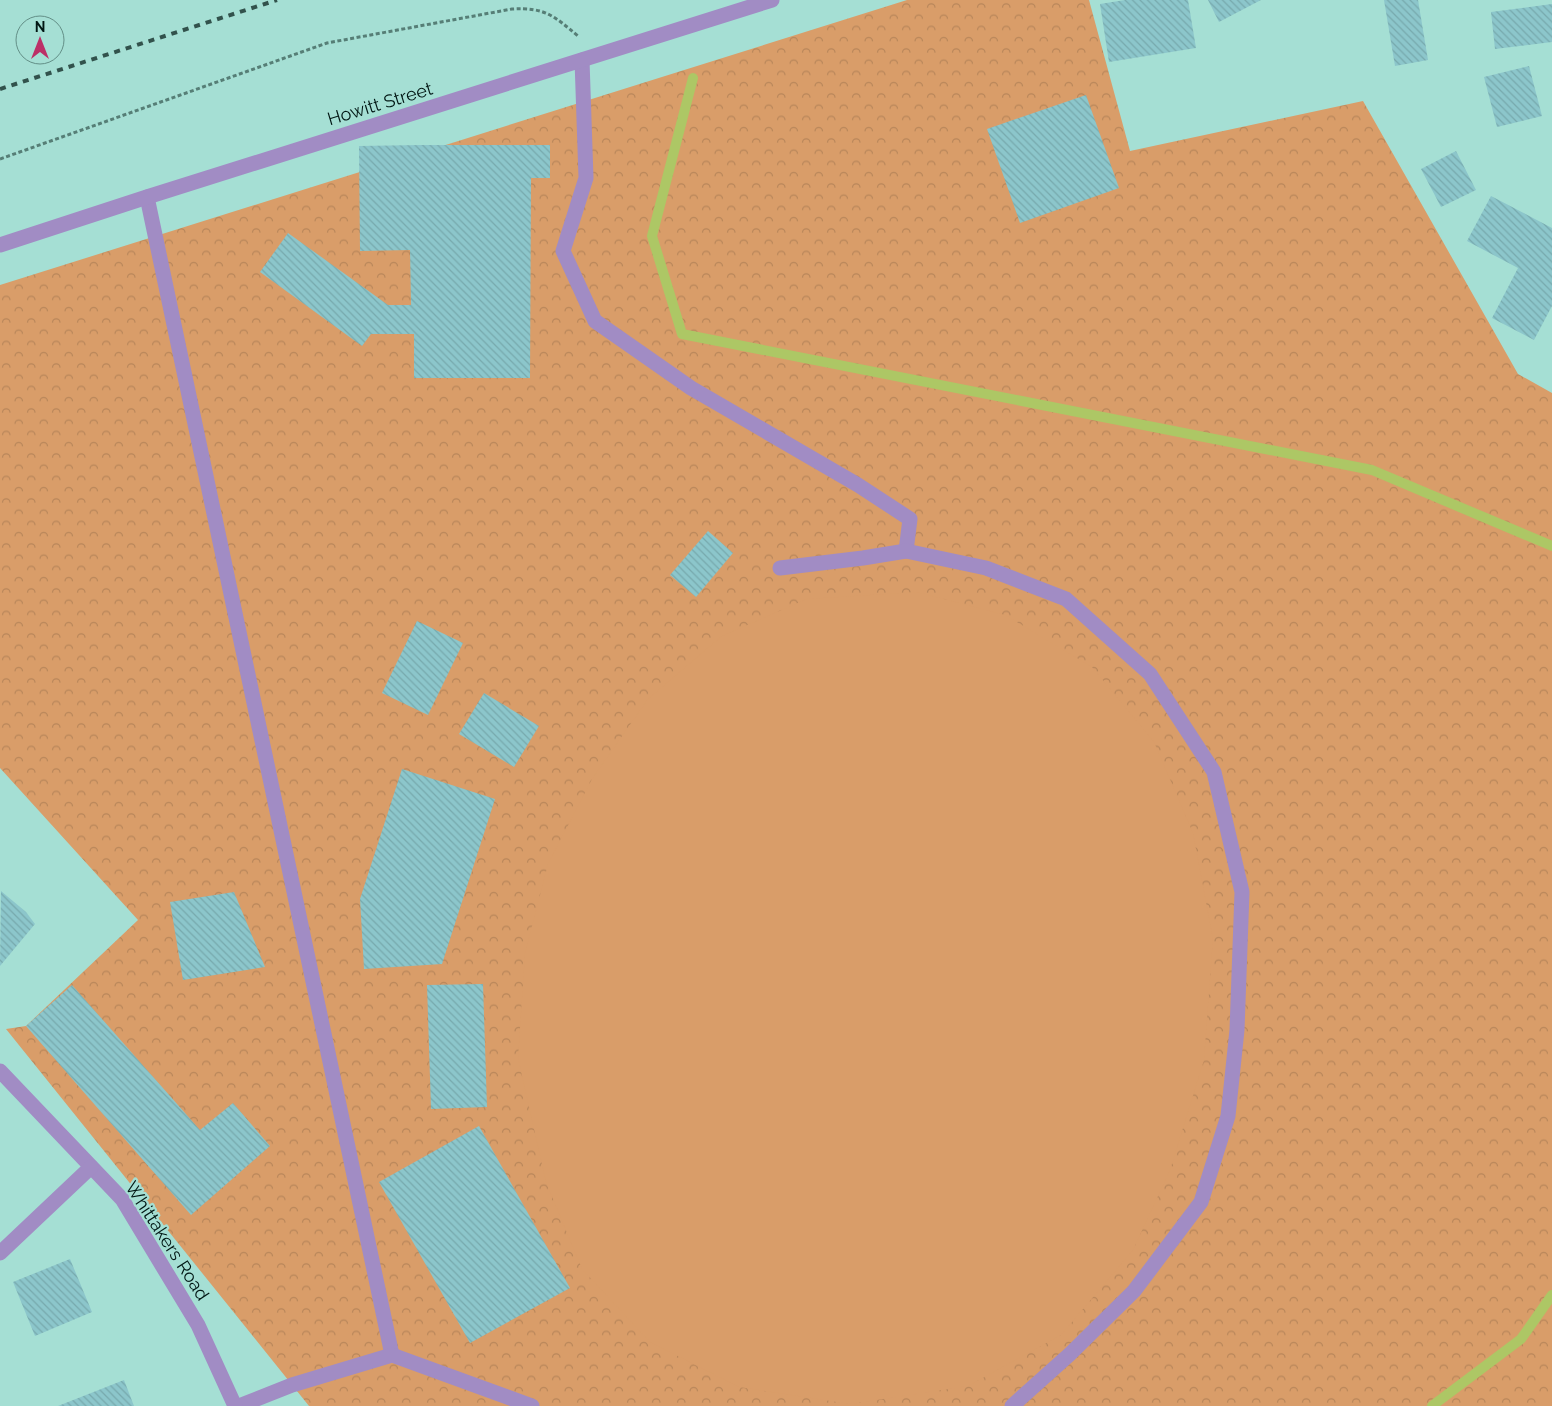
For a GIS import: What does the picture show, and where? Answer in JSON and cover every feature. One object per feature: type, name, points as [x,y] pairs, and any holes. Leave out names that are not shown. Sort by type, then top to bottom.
[{"type":"street","name":"Howitt Street","points":[[0,245],[146,197],[772,0]]},
{"type":"street","points":[[582,60],[586,178],[563,251],[595,321],[691,388],[858,486],[910,520],[906,551]]},
{"type":"street","points":[[146,197],[392,1355]]},
{"type":"street","points":[[780,568],[906,551],[986,568],[1066,599],[1150,674],[1214,772],[1242,892],[1237,1030],[1228,1116],[1201,1202],[1134,1291],[1070,1354],[1012,1406]]},
{"type":"street","name":"Whittakers Road","points":[[0,1071],[122,1199],[198,1325],[235,1406]]},
{"type":"street","points":[[0,1253],[91,1167]]},
{"type":"street","points":[[240,1406],[292,1385],[392,1355],[531,1405]]},
{"type":"path","points":[[0,159],[327,43],[512,9],[530,8],[551,15],[585,42]]},
{"type":"green space","points":[[907,0],[1089,0],[1130,151],[1363,101],[1518,374],[1552,393],[1552,1406],[309,1406],[6,1029],[26,1026],[138,920],[0,768],[0,285]]},
{"type":"green space","points":[[917,592],[1005,615],[1092,667],[1154,742],[1193,833],[1213,939],[1204,1060],[1170,1170],[1133,1250],[1061,1335],[968,1386],[850,1404],[739,1387],[650,1342],[582,1269],[546,1182],[518,1058],[525,953],[548,864],[592,779],[648,699],[722,636],[807,599]]},
{"type":"building","points":[[1125,0],[1188,0],[1196,48],[1109,62],[1100,4]]},
{"type":"building","points":[[1208,0],[1261,0],[1219,22]]},
{"type":"building","points":[[1384,0],[1418,0],[1428,60],[1395,66]]},
{"type":"building","points":[[1552,4],[1552,42],[1495,49],[1491,12]]},
{"type":"building","points":[[1529,66],[1542,116],[1497,127],[1484,77]]},
{"type":"building","points":[[1086,95],[1119,188],[1020,223],[987,129]]},
{"type":"building","points":[[550,145],[550,178],[531,178],[530,378],[414,378],[414,334],[371,334],[362,346],[260,272],[288,233],[388,305],[411,305],[410,250],[360,251],[359,146]]},
{"type":"building","points":[[1456,151],[1476,190],[1441,207],[1421,169]]},
{"type":"building","points":[[1491,196],[1552,228],[1552,306],[1534,340],[1492,318],[1518,268],[1467,241]]},
{"type":"building","points":[[708,531],[733,553],[696,597],[670,575]]},
{"type":"building","points":[[417,621],[463,643],[428,715],[382,693]]},
{"type":"building","points":[[484,693],[539,726],[514,767],[459,734]]},
{"type":"building","points":[[402,769],[495,799],[442,964],[364,969],[360,899]]},
{"type":"building","points":[[1,891],[26,912],[35,924],[0,966]]},
{"type":"building","points":[[234,892],[265,967],[183,980],[170,902]]},
{"type":"building","points":[[483,984],[487,1107],[431,1109],[427,985]]},
{"type":"building","points":[[72,985],[200,1130],[233,1103],[270,1146],[191,1215],[26,1026]]},
{"type":"building","points":[[479,1126],[570,1288],[470,1343],[379,1182]]},
{"type":"building","points":[[70,1259],[92,1312],[35,1336],[13,1282]]},
{"type":"building","points":[[124,1380],[134,1406],[58,1406]]},
{"type":"waterway","points":[[693,78],[652,236],[682,334],[1372,470],[1552,546]]},
{"type":"waterway","points":[[1432,1406],[1521,1339],[1552,1295]]},
{"type":"railway","points":[[0,89],[277,0]]}]
